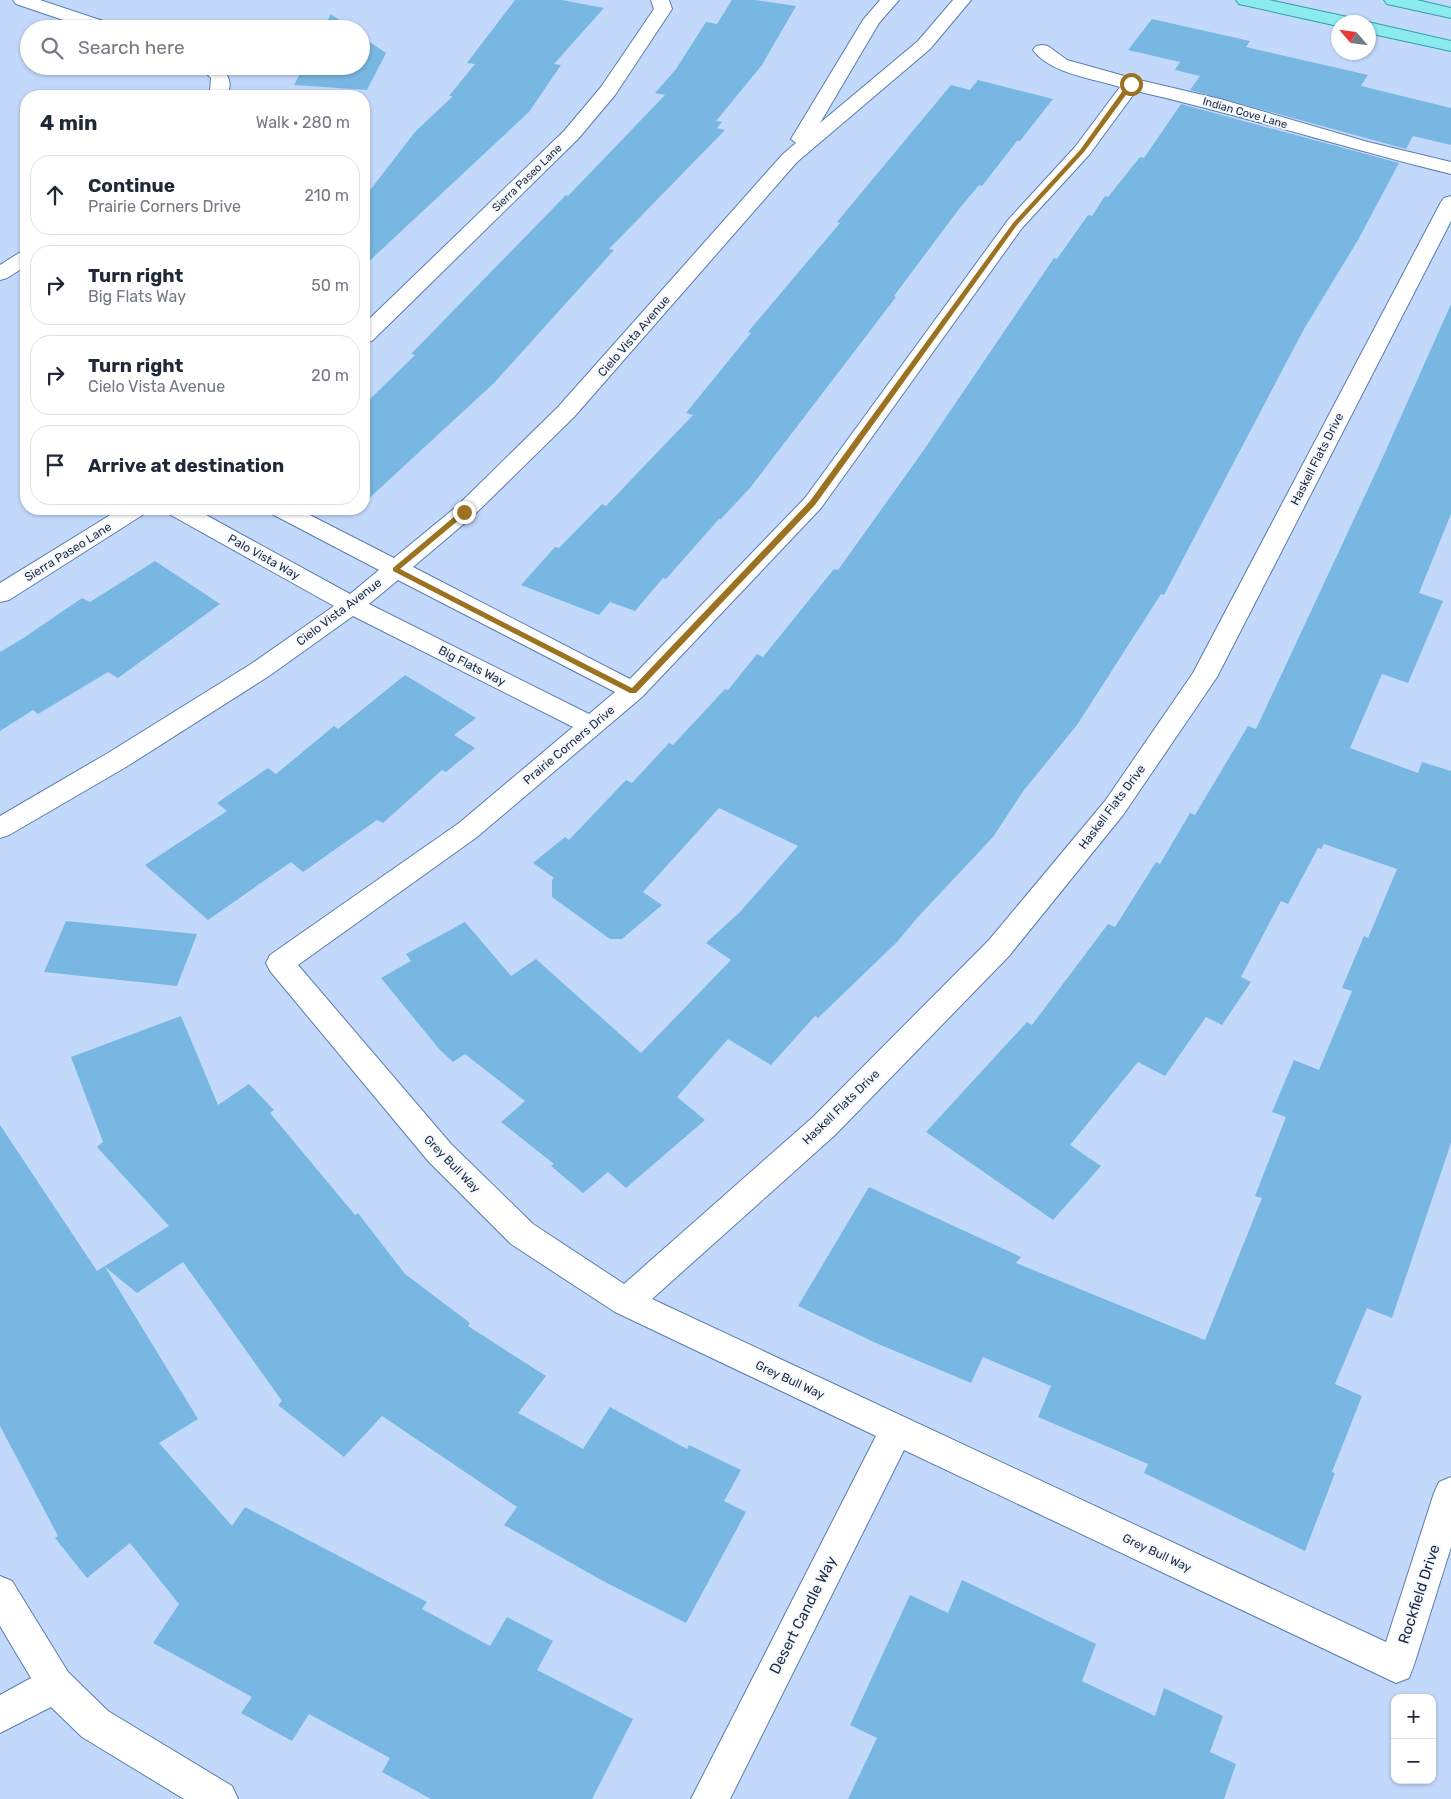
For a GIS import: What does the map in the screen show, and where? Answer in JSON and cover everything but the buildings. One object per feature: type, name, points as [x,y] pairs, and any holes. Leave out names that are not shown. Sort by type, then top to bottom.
[{"type":"main road","points":[[1245,0],[1331,19]]},
{"type":"main road","points":[[1394,0],[1451,13]]},
{"type":"main road","points":[[1376,29],[1451,46]]},
{"type":"street","points":[[22,0],[83,20]]},
{"type":"street","name":"Sierra Paseo Lane","points":[[370,330],[571,135],[614,83],[662,8],[660,0]]},
{"type":"street","name":"Cielo Vista Avenue","points":[[790,158],[872,20],[890,0]]},
{"type":"street","name":"Cielo Vista Avenue","points":[[0,828],[117,760],[260,670],[352,605],[470,506],[566,412],[790,158],[924,45],[962,0]]},
{"type":"street","name":"Indian Cove Lane","points":[[1042,50],[1061,64],[1131,84],[1213,103],[1362,146],[1451,168]]},
{"type":"street","points":[[215,75],[218,90]]},
{"type":"street","name":"Prairie Corners Drive","points":[[280,963],[468,830],[633,691],[813,503],[1015,224],[1082,151],[1131,84]]},
{"type":"street","name":"Haskell Flats Drive","points":[[626,1302],[824,1126],[999,948],[1114,808],[1204,677],[1451,202]]},
{"type":"street","points":[[0,274],[20,261]]},
{"type":"street","name":"Sierra Paseo Lane","points":[[0,594],[126,515]]},
{"type":"street","name":"Palo Vista Way","points":[[188,515],[352,605]]},
{"type":"street","points":[[291,515],[633,691]]},
{"type":"street","name":"Big Flats Way","points":[[352,605],[592,726]]},
{"type":"street","name":"Grey Bull Way","points":[[280,963],[440,1154],[522,1234],[626,1302],[1396,1665]]},
{"type":"street","name":"Desert Candle Way","points":[[710,1799],[896,1430]]},
{"type":"street","name":"Rockfield Drive","points":[[1396,1665],[1451,1493]]},
{"type":"street","points":[[0,1593],[55,1685],[95,1724],[219,1799]]},
{"type":"street","points":[[0,1715],[55,1685]]},
{"type":"route","points":[[464,512],[395,570],[633,691],[813,503],[1015,224],[1082,151],[1131,84]]}]
